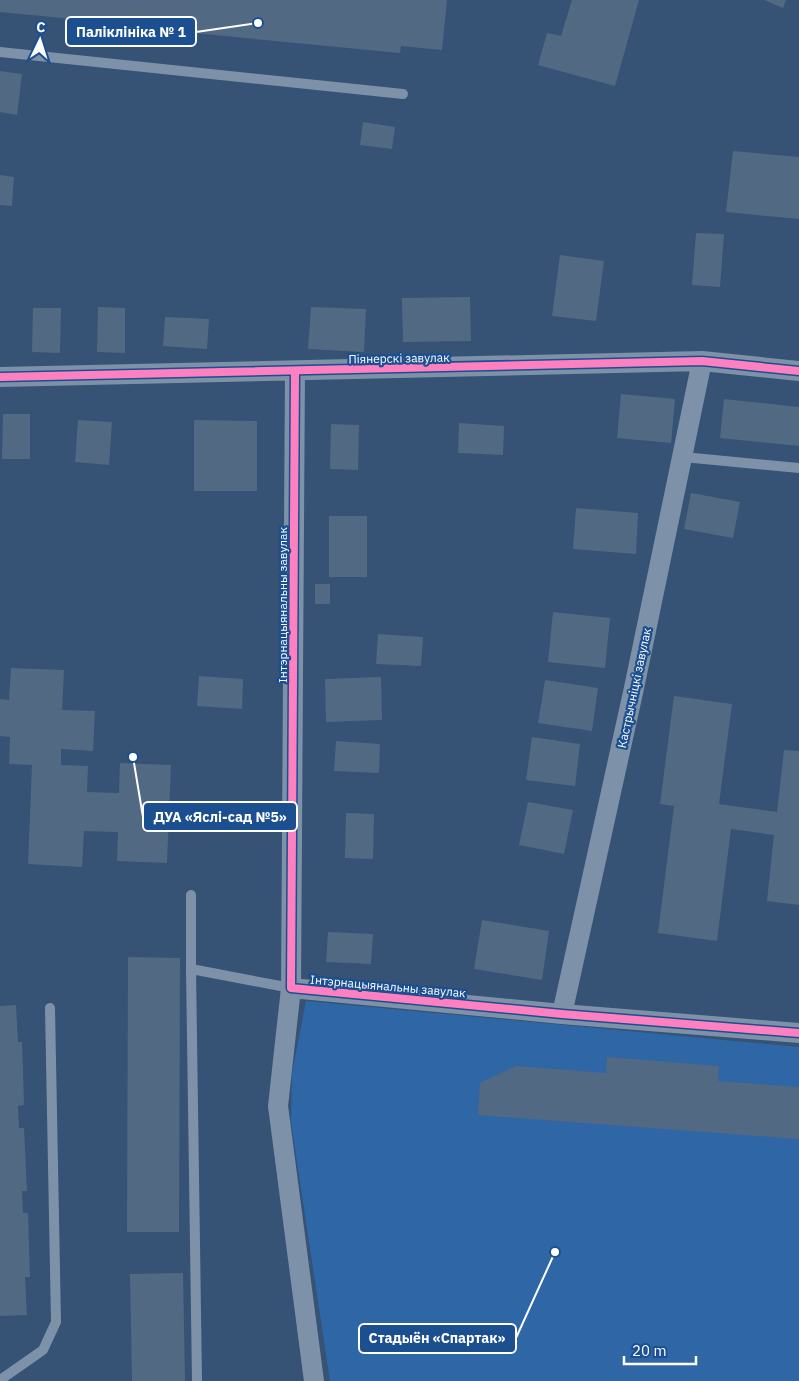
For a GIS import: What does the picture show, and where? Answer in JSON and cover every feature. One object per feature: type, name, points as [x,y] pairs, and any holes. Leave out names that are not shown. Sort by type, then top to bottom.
[{"type":"street","name":"Піянерскі завулак","points":[[0,377],[295,372],[702,361],[799,371]]},
{"type":"street","name":"Кастрычніцкі завулак","points":[[562,1014],[634,688],[702,361]]},
{"type":"street","name":"Інтэрнацыянальны завулак","points":[[295,372],[291,988],[278,1106],[314,1381]]},
{"type":"street","name":"Інтэрнацыянальны завулак","points":[[291,988],[562,1014],[799,1033]]},
{"type":"lane","points":[[0,52],[403,94]]},
{"type":"lane","points":[[683,457],[799,468]]},
{"type":"lane","points":[[191,895],[197,1381]]},
{"type":"lane","points":[[191,969],[291,988]]},
{"type":"lane","points":[[0,1380],[43,1350],[56,1322],[50,1008]]},
{"type":"shaded area","points":[[306,1001],[799,1047],[799,1381],[330,1381],[291,1122],[292,1073]]},
{"type":"building","points":[[0,0],[447,0],[442,50],[401,46],[400,53],[131,27],[131,36],[71,30],[73,19],[0,12]]},
{"type":"building","points":[[572,0],[639,0],[615,86],[538,65],[547,33],[561,36]]},
{"type":"building","points":[[764,0],[786,0],[783,8]]},
{"type":"building","points":[[0,71],[22,74],[17,115],[0,112]]},
{"type":"building","points":[[363,122],[395,127],[392,149],[360,145]]},
{"type":"building","points":[[733,151],[799,157],[799,219],[726,212]]},
{"type":"building","points":[[0,175],[14,177],[12,206],[0,205]]},
{"type":"building","points":[[696,233],[724,234],[720,287],[692,285]]},
{"type":"building","points":[[560,255],[604,261],[596,321],[552,316]]},
{"type":"building","points":[[470,297],[471,341],[403,342],[402,298]]},
{"type":"building","points":[[98,307],[125,308],[125,353],[97,352]]},
{"type":"building","points":[[311,307],[366,309],[364,352],[308,349]]},
{"type":"building","points":[[33,308],[61,308],[60,353],[32,352]]},
{"type":"building","points":[[165,317],[209,319],[207,349],[163,346]]},
{"type":"building","points":[[621,394],[675,399],[671,443],[617,438]]},
{"type":"building","points":[[724,399],[799,407],[799,446],[720,438]]},
{"type":"building","points":[[3,414],[30,414],[30,459],[2,459]]},
{"type":"building","points":[[78,420],[112,422],[109,465],[75,462]]},
{"type":"building","points":[[194,420],[257,421],[257,491],[194,491]]},
{"type":"building","points":[[459,423],[504,426],[503,455],[458,453]]},
{"type":"building","points":[[331,424],[359,425],[358,470],[330,469]]},
{"type":"building","points":[[691,493],[740,502],[733,538],[684,529]]},
{"type":"building","points":[[576,508],[638,513],[636,554],[573,549]]},
{"type":"building","points":[[329,516],[367,516],[367,577],[329,577]]},
{"type":"building","points":[[315,584],[330,584],[330,604],[315,604]]},
{"type":"building","points":[[553,612],[610,618],[605,668],[548,662]]},
{"type":"building","points":[[378,634],[423,637],[421,666],[376,664]]},
{"type":"building","points":[[11,668],[64,670],[62,710],[95,711],[93,751],[61,749],[61,765],[88,766],[87,792],[119,793],[120,763],[171,765],[167,863],[117,861],[118,832],[84,831],[82,867],[28,864],[32,765],[9,764],[10,737],[0,736],[0,699],[9,700]]},
{"type":"building","points":[[199,676],[243,679],[242,709],[197,706]]},
{"type":"building","points":[[381,677],[382,720],[326,722],[325,679]]},
{"type":"building","points":[[545,680],[598,688],[592,731],[538,723]]},
{"type":"building","points":[[674,696],[732,704],[719,804],[777,812],[784,750],[799,751],[799,905],[767,901],[774,835],[731,829],[717,941],[658,933],[674,806],[660,804]]},
{"type":"building","points":[[532,737],[580,744],[575,786],[526,780]]},
{"type":"building","points":[[336,741],[380,744],[379,773],[334,771]]},
{"type":"building","points":[[528,802],[573,810],[564,854],[519,845]]},
{"type":"building","points":[[346,813],[374,814],[373,859],[345,858]]},
{"type":"building","points":[[482,920],[549,931],[542,980],[474,969]]},
{"type":"building","points":[[328,932],[373,934],[371,964],[326,962]]},
{"type":"building","points":[[128,957],[180,958],[179,1232],[127,1232]]},
{"type":"building","points":[[16,1005],[18,1042],[22,1042],[24,1105],[18,1106],[19,1128],[24,1128],[27,1191],[22,1191],[23,1213],[28,1213],[30,1277],[25,1277],[27,1315],[0,1316],[0,1006]]},
{"type":"building","points":[[607,1057],[719,1066],[718,1081],[799,1087],[799,1139],[478,1115],[480,1083],[516,1066],[606,1073]]},
{"type":"building","points":[[183,1273],[185,1381],[132,1381],[130,1274]]},
{"type":"cycle path","points":[[0,377],[702,361],[799,371]]},
{"type":"cycle path","points":[[295,371],[291,988],[562,1014],[799,1033]]},
{"type":"place","name":"Паліклініка № 1","points":[[258,23]]},
{"type":"place","name":"ДУА «Яслі-сад №5»","points":[[133,757]]},
{"type":"place","name":"Стадыён «Спартак»","points":[[555,1252]]}]
